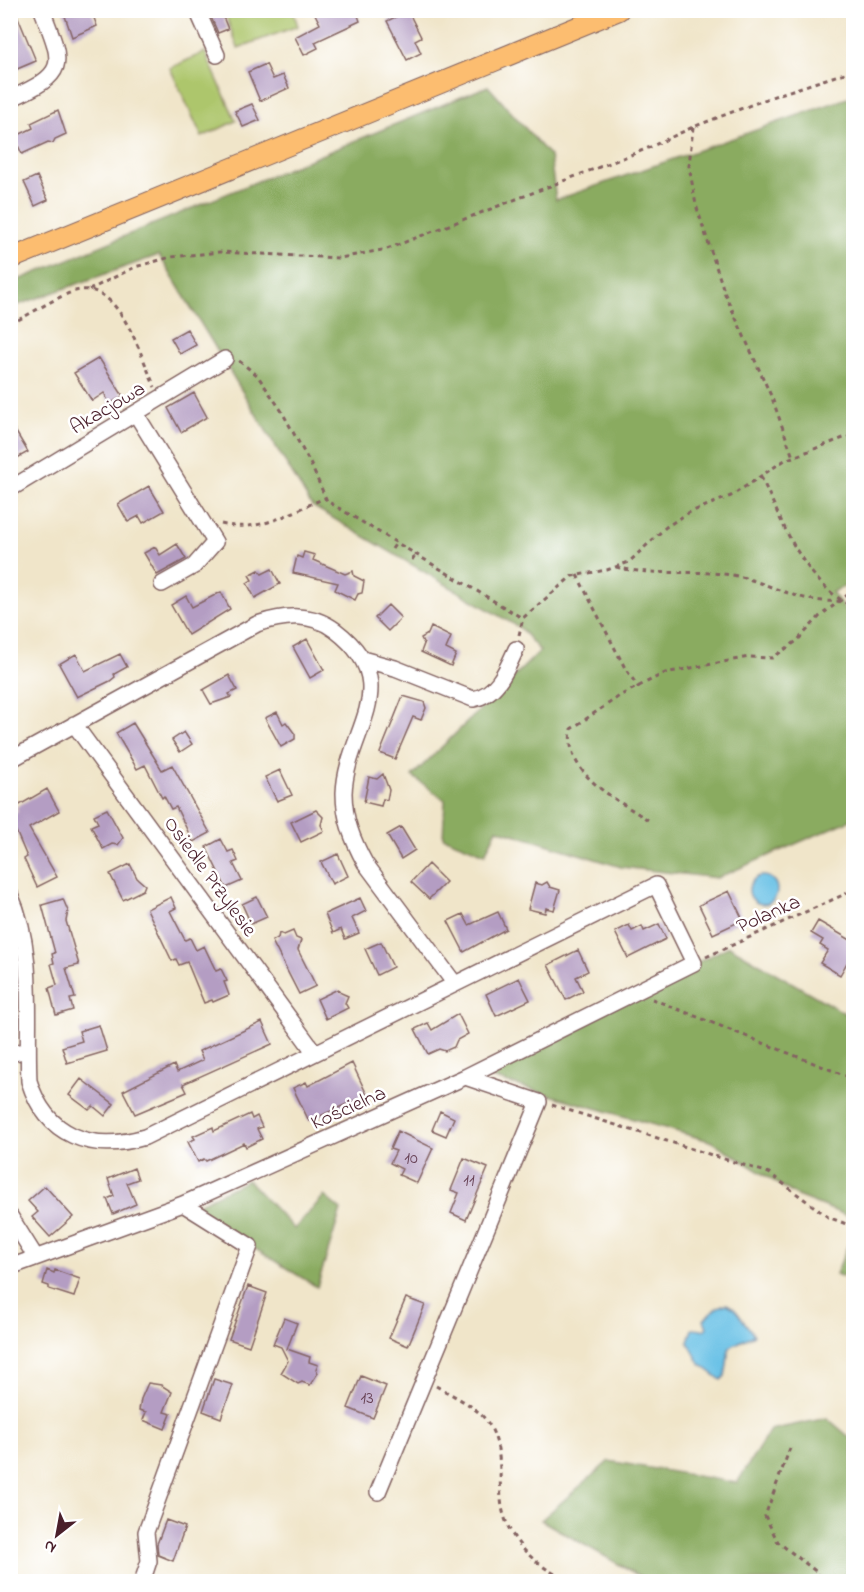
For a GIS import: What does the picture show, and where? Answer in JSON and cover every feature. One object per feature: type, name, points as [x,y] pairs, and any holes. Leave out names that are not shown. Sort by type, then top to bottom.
[{"type":"main road","points":[[10,259],[619,10]]},
{"type":"street","points":[[10,99],[41,85],[52,76],[58,62],[57,48],[42,10]]},
{"type":"street","points":[[197,10],[217,55]]},
{"type":"street","name":"Akacjowa","points":[[10,489],[225,359]]},
{"type":"street","points":[[136,414],[215,542],[194,566],[162,584]]},
{"type":"street","points":[[10,760],[257,624],[290,616],[310,617],[330,626],[349,641],[362,659],[369,682],[370,699],[346,777],[344,795],[353,842],[365,863],[455,984]]},
{"type":"street","points":[[362,659],[395,668],[473,699],[483,697],[502,678],[516,649]]},
{"type":"street","name":"Osiedle Przylesie","points":[[74,724],[315,1053]]},
{"type":"street","points":[[10,894],[21,922],[26,950],[27,1050],[29,1080],[34,1096],[44,1113],[57,1126],[75,1137],[111,1145],[145,1137],[656,885],[694,963]]},
{"type":"street","name":"Kościelna","points":[[10,1266],[183,1204],[465,1077],[694,963]]},
{"type":"street","points":[[10,1054],[27,1050]]},
{"type":"street","points":[[378,1492],[539,1102],[465,1077]]},
{"type":"street","points":[[142,1581],[149,1561],[146,1532],[250,1246],[183,1204]]},
{"type":"street","points":[[10,1216],[35,1256]]},
{"type":"path","points":[[10,324],[74,292],[89,290],[135,267],[171,257],[220,252],[340,258],[387,249],[646,149],[693,127],[777,95],[854,70]]},
{"type":"path","points":[[693,127],[688,166],[696,205],[725,294],[772,398],[793,457]]},
{"type":"path","points":[[89,290],[103,294],[116,306],[132,335],[160,399]]},
{"type":"path","points":[[225,359],[240,362],[257,375],[281,410],[306,455],[325,498],[344,514],[523,618],[572,576],[629,562],[666,527],[688,513],[731,496],[793,457],[854,434]]},
{"type":"path","points":[[760,476],[792,541],[817,579],[840,601],[854,607]]},
{"type":"path","points":[[202,521],[251,528],[264,525],[325,498]]},
{"type":"path","points":[[392,549],[396,543]]},
{"type":"path","points":[[412,561],[415,555]]},
{"type":"path","points":[[615,567],[634,572],[733,576],[817,603],[840,601]]},
{"type":"path","points":[[577,575],[625,668],[639,688]]},
{"type":"path","points":[[460,588],[463,584]]},
{"type":"path","points":[[648,820],[602,792],[576,763],[568,744],[571,729],[621,695],[665,673],[690,666],[712,666],[749,657],[772,658],[797,641],[820,616],[854,590]]},
{"type":"path","name":"Polanka","points":[[694,963],[854,890]]},
{"type":"path","points":[[635,992],[854,1080]]},
{"type":"path","points":[[539,1102],[646,1132],[769,1173],[828,1217],[854,1227]]},
{"type":"path","points":[[424,1379],[470,1406],[487,1421],[497,1440],[505,1522],[515,1541],[533,1558],[559,1576],[572,1581]]},
{"type":"path","points":[[790,1448],[765,1516],[778,1542],[818,1573],[822,1581]]},
{"type":"green space","points":[[224,11],[293,11],[298,26],[238,48]]},
{"type":"green space","points":[[205,52],[236,121],[202,137],[170,68]]},
{"type":"green space","points":[[488,86],[550,156],[556,200],[853,96],[854,582],[832,592],[853,620],[853,819],[717,878],[621,867],[497,829],[485,854],[443,837],[445,800],[412,776],[540,651],[520,628],[312,506],[159,255],[18,305],[11,303],[11,283]]},
{"type":"green space","points":[[729,946],[853,1018],[853,1218],[797,1196],[713,1142],[481,1075]]},
{"type":"green space","points":[[248,1180],[294,1229],[324,1196],[341,1210],[317,1287],[189,1208]]},
{"type":"green space","points":[[853,1232],[854,1281],[836,1274]]},
{"type":"green space","points":[[827,1418],[853,1440],[853,1581],[648,1581],[541,1520],[609,1461],[737,1483],[770,1430]]},
{"type":"water","points":[[763,876],[773,880],[777,890],[773,900],[763,904],[753,900],[749,890],[753,880]]},
{"type":"water","points":[[727,1304],[734,1308],[754,1335],[729,1349],[725,1376],[721,1380],[700,1364],[688,1342],[692,1329],[704,1330],[707,1327],[704,1320],[709,1314],[717,1307]]},
{"type":"building","points":[[10,10],[15,10],[36,61],[10,72]]},
{"type":"building","points":[[63,10],[91,10],[97,26],[72,37]]},
{"type":"building","points":[[313,10],[356,10],[360,21],[315,42],[318,48],[304,55],[295,37],[320,24]]},
{"type":"building","points":[[408,11],[421,37],[415,40],[421,53],[407,60],[387,21]]},
{"type":"building","points":[[221,12],[228,29],[218,33],[211,17]]},
{"type":"building","points":[[266,64],[273,79],[283,75],[289,88],[260,101],[248,72]]},
{"type":"building","points":[[252,104],[260,120],[243,127],[235,111]]},
{"type":"building","points":[[58,110],[66,134],[55,139],[53,143],[48,142],[22,154],[14,137],[33,128],[31,123]]},
{"type":"building","points":[[37,176],[48,200],[35,206],[24,182]]},
{"type":"building","points":[[187,329],[196,345],[180,354],[171,338]]},
{"type":"building","points":[[99,358],[123,396],[110,404],[104,393],[92,401],[74,373]]},
{"type":"building","points":[[194,393],[207,417],[181,432],[168,408]]},
{"type":"building","points":[[10,422],[28,452],[10,462]]},
{"type":"building","points":[[149,486],[164,511],[143,523],[139,516],[128,522],[118,504]]},
{"type":"building","points":[[177,544],[186,559],[157,575],[144,553],[155,547],[160,555]]},
{"type":"building","points":[[304,552],[315,555],[313,560],[345,574],[353,571],[354,576],[364,581],[362,593],[358,594],[355,600],[335,590],[338,583],[293,573],[297,556],[302,558]]},
{"type":"building","points":[[272,569],[280,584],[255,598],[247,583],[252,580],[249,575],[259,570],[262,574]]},
{"type":"building","points":[[221,592],[230,609],[188,635],[171,605],[186,596],[192,607]]},
{"type":"building","points":[[388,605],[401,618],[388,631],[375,618]]},
{"type":"building","points":[[431,627],[451,637],[446,649],[456,654],[451,666],[421,652],[424,644],[421,638],[428,634]]},
{"type":"building","points":[[307,639],[324,670],[310,678],[293,647]]},
{"type":"building","points":[[76,654],[85,671],[120,654],[127,667],[114,674],[115,677],[110,681],[77,697],[59,664]]},
{"type":"building","points":[[229,675],[237,690],[229,694],[231,697],[211,704],[203,690]]},
{"type":"building","points":[[403,696],[424,702],[426,708],[421,720],[413,717],[395,759],[380,753]]},
{"type":"building","points":[[277,712],[283,724],[286,722],[295,734],[295,739],[281,747],[265,718]]},
{"type":"building","points":[[133,723],[162,770],[172,765],[210,833],[193,842],[176,807],[171,809],[164,796],[162,798],[145,765],[137,769],[116,733]]},
{"type":"building","points":[[184,732],[192,744],[180,752],[172,740]]},
{"type":"building","points":[[280,770],[292,795],[277,801],[265,777]]},
{"type":"building","points":[[383,774],[389,790],[387,800],[383,799],[381,806],[364,802],[369,777],[377,779]]},
{"type":"building","points":[[47,789],[59,811],[29,828],[57,877],[37,887],[24,859],[27,857],[16,831],[10,834],[10,815],[18,811],[16,807]]},
{"type":"building","points":[[107,809],[123,838],[118,845],[112,844],[103,849],[91,826],[98,823],[94,815]]},
{"type":"building","points":[[316,810],[323,817],[321,825],[324,831],[301,842],[291,822]]},
{"type":"building","points":[[401,827],[415,850],[401,859],[387,835]]},
{"type":"building","points":[[221,839],[228,852],[233,850],[238,861],[233,863],[242,881],[226,888],[206,847]]},
{"type":"building","points":[[338,854],[348,876],[332,884],[321,862]]},
{"type":"building","points":[[130,864],[137,878],[145,885],[143,890],[123,900],[110,874]]},
{"type":"building","points":[[428,864],[446,882],[429,899],[411,882]]},
{"type":"building","points":[[547,882],[550,887],[560,890],[554,910],[546,908],[545,913],[528,909],[535,883],[542,885]]},
{"type":"building","points":[[729,891],[743,920],[713,934],[699,905]]},
{"type":"building","points":[[171,897],[176,908],[170,911],[185,940],[190,938],[196,950],[204,946],[216,971],[221,969],[227,981],[224,982],[229,995],[204,1003],[187,962],[179,965],[176,959],[172,961],[147,909]]},
{"type":"building","points":[[257,897],[267,917],[251,924],[242,904]]},
{"type":"building","points":[[360,898],[366,911],[352,918],[359,933],[345,939],[341,929],[333,933],[325,914]]},
{"type":"building","points":[[63,899],[68,911],[66,921],[79,965],[66,968],[75,998],[70,999],[73,1010],[56,1015],[49,988],[57,985],[51,964],[54,963],[52,954],[55,953],[42,905]]},
{"type":"building","points":[[498,912],[506,929],[464,952],[448,921],[463,914],[469,925]]},
{"type":"building","points":[[818,921],[854,942],[854,964],[848,961],[840,975],[820,963],[828,950],[820,945],[823,940],[811,933]]},
{"type":"building","points":[[659,924],[666,939],[628,958],[615,932],[629,925],[632,931],[642,926],[644,931]]},
{"type":"building","points":[[293,931],[296,938],[301,940],[298,950],[316,986],[299,994],[272,941],[278,938],[279,933],[284,935]]},
{"type":"building","points":[[381,942],[393,967],[377,975],[365,949]]},
{"type":"building","points":[[578,950],[588,971],[576,977],[583,991],[566,1000],[548,965]]},
{"type":"building","points":[[519,978],[530,1000],[496,1016],[486,994]]},
{"type":"building","points":[[338,989],[348,996],[345,1003],[348,1008],[326,1019],[317,999]]},
{"type":"building","points":[[458,1014],[468,1034],[457,1040],[454,1047],[445,1051],[439,1049],[428,1054],[415,1029],[428,1023],[432,1030]]},
{"type":"building","points":[[262,1022],[272,1044],[183,1084],[187,1092],[135,1114],[123,1091],[174,1065],[177,1072],[203,1060],[199,1051]]},
{"type":"building","points":[[99,1025],[107,1051],[67,1063],[62,1047],[82,1041],[79,1031]]},
{"type":"building","points":[[352,1063],[367,1095],[309,1121],[293,1088],[306,1082],[308,1086]]},
{"type":"building","points":[[81,1079],[114,1104],[105,1116],[93,1106],[89,1110],[69,1095]]},
{"type":"building","points":[[440,1111],[454,1118],[446,1136],[432,1130]]},
{"type":"building","points":[[250,1114],[252,1119],[257,1116],[262,1127],[257,1129],[262,1139],[246,1147],[244,1143],[206,1161],[204,1159],[198,1162],[188,1142],[195,1139],[193,1136],[213,1127],[214,1131]]},
{"type":"building","points":[[398,1131],[433,1148],[417,1183],[399,1175],[402,1169],[390,1163],[396,1151],[390,1149]]},
{"type":"building","points":[[464,1158],[488,1168],[466,1220],[451,1213],[459,1193],[451,1190]]},
{"type":"building","points":[[134,1168],[138,1179],[127,1183],[136,1204],[113,1214],[107,1199],[114,1196],[108,1179]]},
{"type":"building","points":[[45,1186],[73,1217],[50,1237],[32,1217],[38,1212],[28,1201]]},
{"type":"building","points":[[47,1270],[54,1273],[55,1270],[80,1279],[74,1297],[49,1289],[49,1286],[43,1284]]},
{"type":"building","points":[[248,1286],[267,1293],[249,1346],[229,1339]]},
{"type":"building","points":[[406,1298],[425,1305],[408,1346],[389,1338]]},
{"type":"building","points":[[284,1318],[297,1323],[287,1349],[310,1357],[309,1362],[318,1365],[316,1370],[318,1373],[310,1385],[302,1382],[298,1384],[281,1373],[288,1361],[281,1347],[273,1344]]},
{"type":"building","points":[[361,1376],[386,1386],[373,1418],[348,1408]]},
{"type":"building","points":[[214,1379],[233,1385],[221,1418],[203,1411]]},
{"type":"building","points":[[148,1383],[161,1385],[172,1392],[164,1412],[171,1414],[165,1429],[143,1420],[146,1412],[139,1410]]},
{"type":"building","points":[[166,1520],[185,1527],[173,1561],[158,1555],[157,1544]]}]
